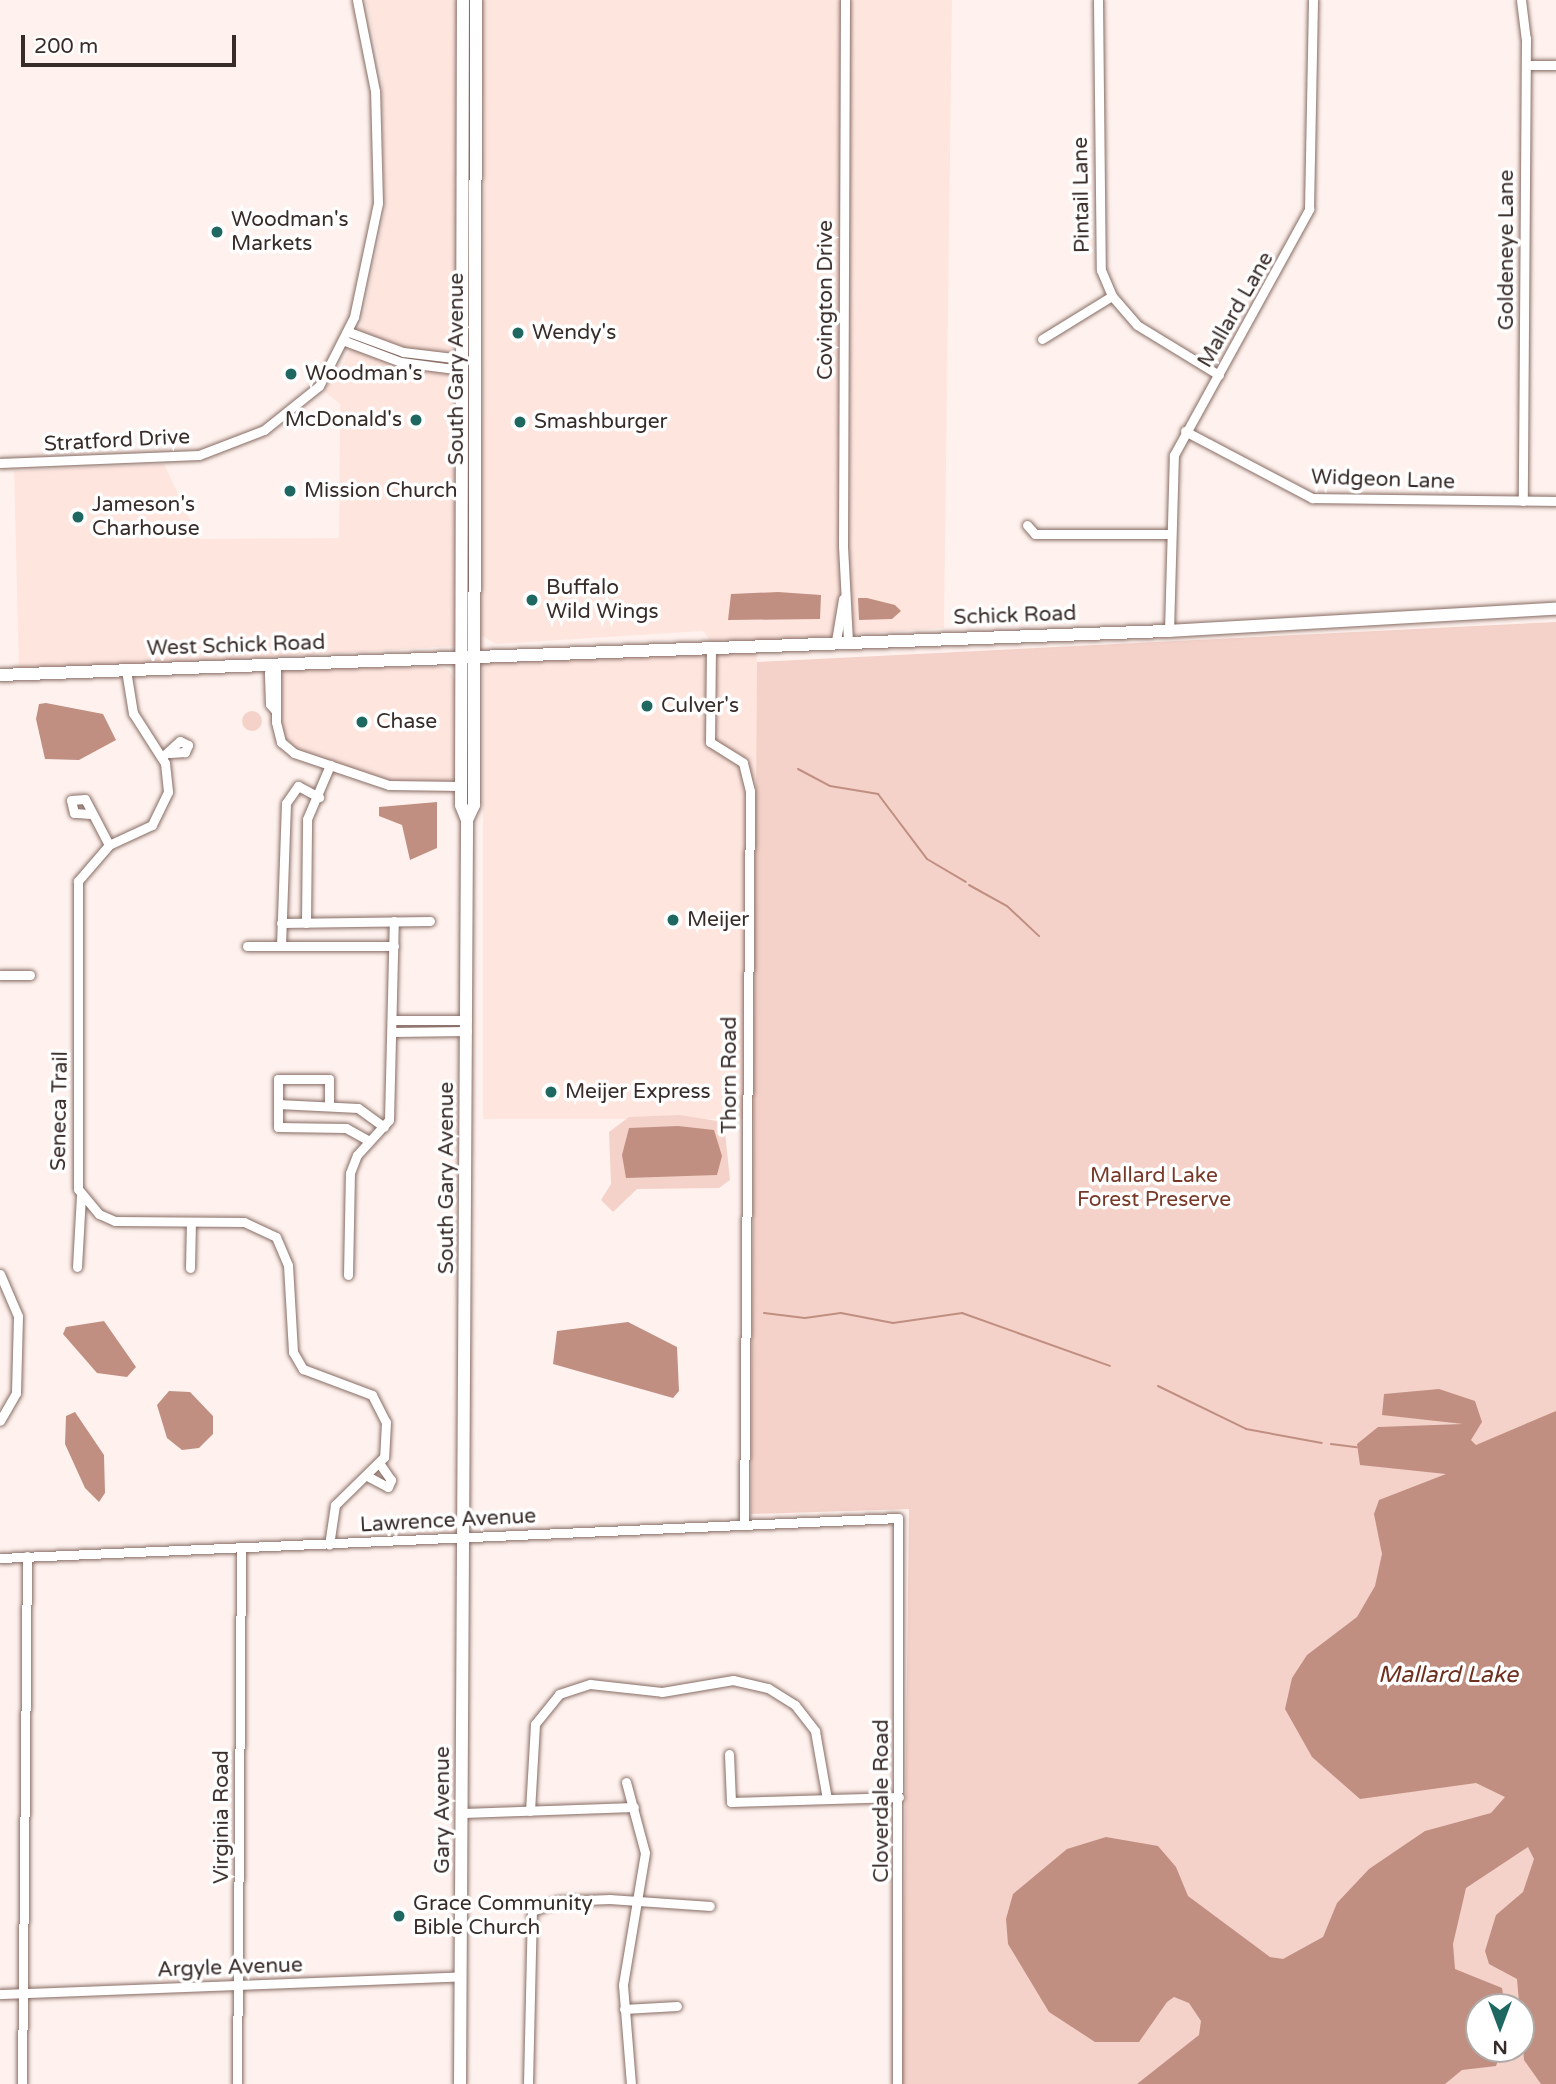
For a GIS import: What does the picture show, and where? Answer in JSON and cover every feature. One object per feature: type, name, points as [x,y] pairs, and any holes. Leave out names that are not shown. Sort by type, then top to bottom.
[{"type":"main road","name":"South Gary Avenue","points":[[463,0],[461,786],[467,820],[466,1537]]},
{"type":"main road","name":"South Gary Avenue","points":[[467,820],[474,805],[476,0]]},
{"type":"main road","name":"Schick Road","points":[[474,656],[1169,631],[1556,609]]},
{"type":"main road","name":"West Schick Road","points":[[0,675],[474,656]]},
{"type":"main road","name":"Gary Avenue","points":[[460,2084],[466,1537]]},
{"type":"street","name":"Stratford Drive","points":[[0,463],[172,458],[228,447],[281,419],[319,386],[347,337],[374,237],[379,187],[375,92],[357,0]]},
{"type":"street","name":"Covington Drive","points":[[842,641],[845,0]]},
{"type":"street","name":"Pintail Lane","points":[[1098,0],[1098,246],[1112,296],[1142,329],[1219,374]]},
{"type":"street","name":"Mallard Lane","points":[[1169,631],[1169,480],[1185,431],[1310,209],[1313,0]]},
{"type":"street","name":"Goldeneye Lane","points":[[1521,0],[1526,65],[1523,501]]},
{"type":"street","points":[[1526,65],[1556,65]]},
{"type":"street","points":[[1042,339],[1112,296]]},
{"type":"street","points":[[347,337],[401,362],[462,364]]},
{"type":"street","name":"Widgeon Lane","points":[[1185,431],[1312,498],[1556,501]]},
{"type":"street","points":[[1027,525],[1035,534],[1168,534]]},
{"type":"street","name":"Thorn Road","points":[[710,647],[710,742],[743,763],[750,792],[744,1523]]},
{"type":"street","points":[[276,664],[276,711],[281,742],[294,753],[389,785],[461,786]]},
{"type":"street","name":"Seneca Trail","points":[[126,670],[132,713],[166,755],[168,783],[161,812],[152,825],[109,845],[85,867],[76,892],[75,1176],[81,1195],[115,1221],[244,1222],[276,1237],[288,1265],[293,1352],[303,1369],[372,1395],[388,1432],[380,1464],[335,1506],[329,1545]]},
{"type":"street","points":[[306,923],[307,820],[319,797],[330,765]]},
{"type":"street","points":[[281,946],[286,803],[298,786],[319,797]]},
{"type":"street","points":[[90,814],[109,845]]},
{"type":"street","points":[[281,923],[430,921]]},
{"type":"street","points":[[348,1275],[350,1173],[369,1141],[384,1127],[392,1094],[394,922]]},
{"type":"street","points":[[247,946],[394,946]]},
{"type":"street","points":[[0,975],[30,975]]},
{"type":"street","points":[[392,1020],[467,1025]]},
{"type":"street","points":[[392,1032],[467,1025]]},
{"type":"street","points":[[329,1105],[329,1079],[278,1079],[278,1127],[346,1128],[369,1141]]},
{"type":"street","points":[[278,1104],[329,1105],[365,1111],[384,1127]]},
{"type":"street","points":[[77,1267],[81,1195]]},
{"type":"street","points":[[190,1268],[191,1222]]},
{"type":"street","points":[[0,1274],[18,1315],[16,1393],[0,1421]]},
{"type":"street","name":"Seneca Trail","points":[[369,1477],[388,1487],[391,1480],[380,1464]]},
{"type":"street","name":"Lawrence Avenue","points":[[0,1558],[241,1550],[744,1523],[898,1518]]},
{"type":"street","name":"Cloverdale Road","points":[[897,2084],[898,1518]]},
{"type":"street","name":"Virginia Road","points":[[237,2084],[241,1550]]},
{"type":"street","points":[[22,2084],[27,1556]]},
{"type":"street","points":[[530,1811],[535,1724],[559,1695],[590,1684],[662,1692],[733,1680],[768,1688],[795,1705],[815,1731],[827,1800]]},
{"type":"street","points":[[729,1754],[731,1802],[899,1797]]},
{"type":"street","points":[[626,1782],[645,1853],[624,1972],[624,2009],[631,2084]]},
{"type":"street","points":[[463,1814],[634,1807]]},
{"type":"street","points":[[528,2084],[532,1912],[558,1901],[710,1906]]},
{"type":"street","name":"Argyle Avenue","points":[[0,1994],[461,1976]]},
{"type":"street","points":[[624,2009],[677,2006]]},
{"type":"shaded area","points":[[366,0],[458,0],[456,646],[19,672],[14,471],[164,464],[199,539],[339,538],[340,404],[323,390],[340,371],[362,323],[385,211],[382,75]]},
{"type":"shaded area","points":[[479,0],[952,0],[944,628],[713,644],[703,631],[496,644],[481,635],[485,125]]},
{"type":"shaded area","points":[[483,652],[757,652],[757,1119],[483,1119]]},
{"type":"shaded area","points":[[440,667],[449,670],[457,684],[457,792],[383,789],[279,746],[272,669]]},
{"type":"green space","name":"Mallard Lake Forest Preserve","points":[[1556,622],[1556,2084],[902,2084],[909,1509],[751,1514],[757,662]]},
{"type":"green space","points":[[252,711],[259,714],[262,721],[259,728],[252,731],[245,728],[242,721],[245,714]]},
{"type":"green space","points":[[679,1115],[724,1122],[730,1180],[719,1188],[637,1189],[613,1212],[601,1200],[611,1184],[609,1132],[629,1117]]},
{"type":"water","points":[[778,592],[821,595],[820,619],[728,620],[731,594]]},
{"type":"water","points":[[858,598],[895,605],[901,611],[892,619],[859,620]]},
{"type":"water","points":[[39,704],[103,714],[116,740],[79,760],[45,759],[36,719]]},
{"type":"water","points":[[437,802],[437,848],[410,860],[402,825],[379,816],[379,807]]},
{"type":"water","points":[[678,1126],[714,1130],[722,1156],[717,1175],[626,1178],[622,1155],[629,1128]]},
{"type":"water","points":[[104,1321],[136,1367],[127,1377],[97,1373],[63,1334],[66,1327]]},
{"type":"water","points":[[628,1322],[677,1347],[679,1391],[673,1398],[553,1364],[557,1331]]},
{"type":"water","name":"Mallard Lake","points":[[1439,1389],[1475,1401],[1482,1422],[1471,1440],[1476,1445],[1556,1411],[1556,2084],[1541,2084],[1526,2063],[1535,2063],[1535,1993],[1518,1993],[1517,1979],[1489,1964],[1485,1951],[1496,1915],[1523,1892],[1534,1859],[1528,1847],[1466,1888],[1453,1944],[1455,1969],[1502,1988],[1503,1993],[1465,1993],[1465,2063],[1497,2063],[1496,2066],[1462,2070],[1445,2084],[1137,2084],[1199,2035],[1201,2021],[1189,2003],[1174,1997],[1167,2002],[1139,2042],[1095,2042],[1049,2012],[1008,1944],[1006,1919],[1013,1894],[1067,1849],[1106,1837],[1158,1846],[1176,1867],[1188,1896],[1270,1957],[1283,1959],[1323,1937],[1337,1903],[1369,1869],[1425,1831],[1491,1813],[1505,1797],[1476,1783],[1360,1799],[1312,1757],[1285,1709],[1292,1678],[1307,1655],[1357,1617],[1375,1586],[1382,1554],[1374,1514],[1379,1500],[1446,1474],[1360,1465],[1357,1444],[1378,1427],[1463,1424],[1382,1415],[1384,1394]]},
{"type":"water","points":[[169,1391],[190,1392],[213,1416],[213,1434],[199,1448],[182,1450],[167,1438],[157,1405]]},
{"type":"water","points":[[75,1412],[104,1455],[105,1493],[99,1502],[85,1488],[65,1444],[66,1416]]},
{"type":"waterway","points":[[798,769],[830,786],[878,794],[927,859],[966,882]]},
{"type":"waterway","points":[[969,885],[1007,906],[1039,936]]},
{"type":"waterway","points":[[764,1313],[805,1318],[841,1313],[893,1323],[962,1313],[1110,1366]]},
{"type":"waterway","points":[[1158,1386],[1246,1429],[1322,1443]]},
{"type":"waterway","points":[[1331,1444],[1357,1447]]},
{"type":"place","name":"Woodman's Markets","points":[[217,232]]},
{"type":"place","name":"Wendy's","points":[[518,333]]},
{"type":"place","name":"Woodman's","points":[[291,374]]},
{"type":"place","name":"McDonald's","points":[[416,420]]},
{"type":"place","name":"Smashburger","points":[[520,422]]},
{"type":"place","name":"Mission Church","points":[[290,491]]},
{"type":"place","name":"Jameson's Charhouse","points":[[78,517]]},
{"type":"place","name":"Buffalo Wild Wings","points":[[532,600]]},
{"type":"place","name":"Culver's","points":[[647,706]]},
{"type":"place","name":"Chase","points":[[362,722]]},
{"type":"place","name":"Meijer","points":[[673,920]]},
{"type":"place","name":"Meijer Express","points":[[551,1092]]},
{"type":"place","name":"Grace Community Bible Church","points":[[399,1916]]}]
